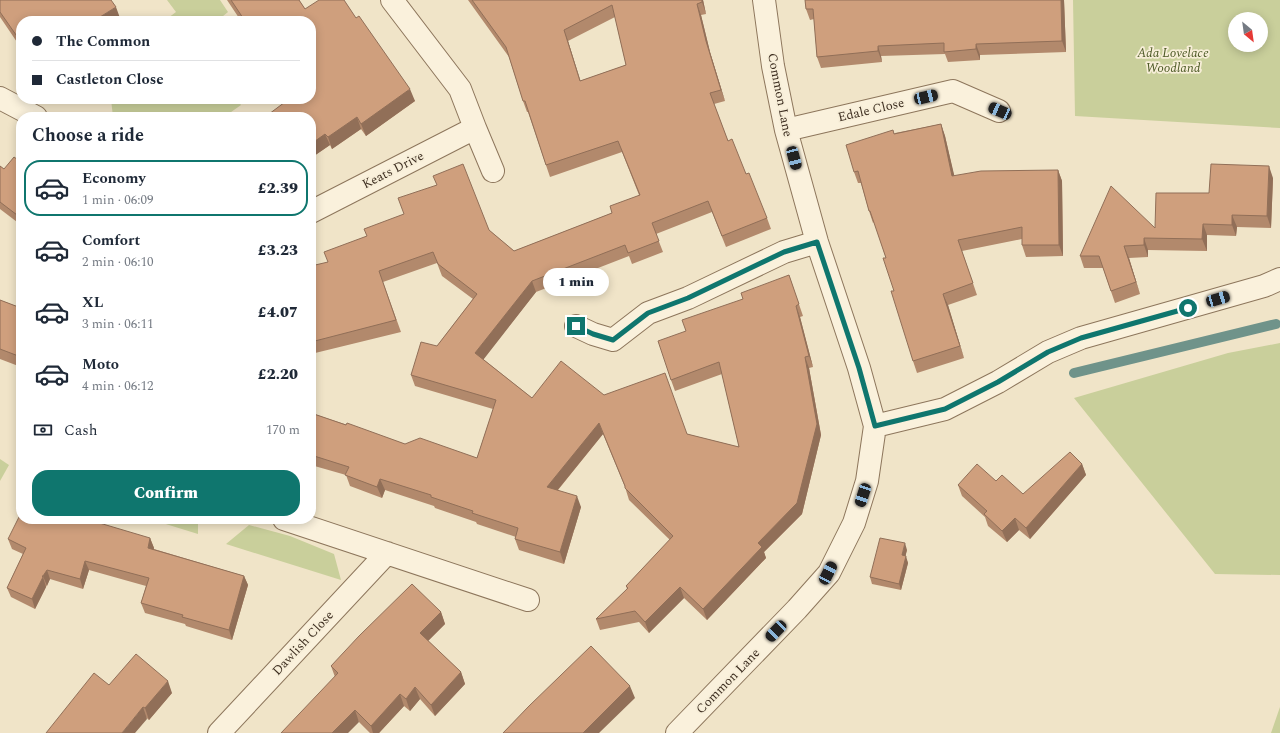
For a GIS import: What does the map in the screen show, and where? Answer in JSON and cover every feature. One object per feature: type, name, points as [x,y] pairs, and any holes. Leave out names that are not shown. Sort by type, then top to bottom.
[{"type":"street","points":[[392,0],[460,89],[493,171]]},
{"type":"street","name":"Common Lane","points":[[677,733],[797,609],[828,573],[854,523],[867,481],[875,426],[859,368],[817,242],[786,130],[773,66],[764,0]]},
{"type":"street","name":"Edale Close","points":[[786,130],[953,91],[1000,111]]},
{"type":"street","points":[[0,98],[27,112]]},
{"type":"street","name":"Keats Drive","points":[[316,209],[475,128]]},
{"type":"street","points":[[576,326],[593,334],[613,340],[648,313],[688,298],[784,252],[817,242]]},
{"type":"street","points":[[875,426],[945,409],[998,382],[1048,352],[1081,338],[1264,286],[1280,279]]},
{"type":"street","points":[[299,524],[528,600]]},
{"type":"street","name":"Dawlish Close","points":[[219,733],[387,553]]},
{"type":"green space","points":[[167,0],[220,0],[228,12],[223,16],[171,16],[176,12]]},
{"type":"green space","name":"Ada Lovelace Woodland","points":[[1073,0],[1280,0],[1280,128],[1075,116]]},
{"type":"green space","points":[[112,104],[241,105],[231,112],[112,112]]},
{"type":"green space","points":[[1280,343],[1280,575],[1215,574],[1074,398],[1228,353]]},
{"type":"green space","points":[[0,459],[9,465],[0,481]]},
{"type":"green space","points":[[166,524],[198,524],[198,534]]},
{"type":"green space","points":[[249,525],[290,536],[334,554],[341,580],[226,544]]},
{"type":"green space","points":[[1280,707],[1280,733],[1271,733]]},
{"type":"building","points":[[0,0],[111,0],[116,7],[102,16],[16,16],[16,35],[0,12]]},
{"type":"building","points":[[231,0],[299,0],[305,9],[319,0],[344,0],[356,18],[359,16],[410,89],[361,124],[357,117],[328,137],[325,134],[316,140],[316,112],[272,112],[282,104],[316,104],[316,16],[242,16]]},
{"type":"building","points":[[472,0],[702,0],[702,2],[697,4],[706,41],[721,90],[710,93],[728,141],[732,139],[746,174],[749,173],[767,218],[722,236],[708,201],[652,223],[659,241],[628,253],[625,245],[532,281],[475,353],[532,398],[561,361],[604,395],[665,373],[687,434],[739,447],[719,362],[671,380],[658,341],[686,331],[682,320],[743,299],[741,293],[789,275],[799,304],[796,306],[809,356],[805,357],[817,424],[797,503],[758,543],[762,547],[703,609],[680,587],[645,622],[635,611],[596,619],[628,588],[626,586],[673,536],[625,488],[599,423],[547,487],[577,496],[560,552],[515,539],[518,528],[472,513],[473,511],[431,497],[431,495],[380,479],[377,487],[345,475],[349,467],[316,457],[316,415],[346,425],[347,423],[405,444],[420,438],[477,458],[496,400],[411,375],[421,342],[437,346],[477,294],[438,264],[433,252],[379,271],[396,320],[316,341],[316,265],[328,262],[324,252],[367,236],[364,229],[404,214],[398,198],[437,185],[433,176],[463,164],[489,230],[514,251],[612,213],[610,206],[640,195],[618,141],[546,165],[525,101],[523,101],[506,47]],"holes":[[[612,5],[626,65],[580,81],[564,30]]]},
{"type":"building","points":[[805,0],[1061,0],[1062,41],[976,44],[976,49],[944,52],[944,43],[878,46],[878,51],[817,57],[813,9],[806,9]]},
{"type":"building","points":[[941,124],[952,176],[981,171],[1058,170],[1059,245],[1022,245],[1022,227],[958,240],[973,283],[943,294],[960,346],[913,361],[891,291],[894,291],[883,258],[886,258],[869,211],[858,171],[854,172],[846,145],[893,130],[894,134]]},
{"type":"building","points":[[14,157],[16,158],[16,214],[0,202],[0,166],[4,169]]},
{"type":"building","points":[[1211,164],[1269,166],[1267,216],[1232,215],[1232,225],[1203,224],[1202,239],[1144,238],[1144,245],[1124,246],[1136,282],[1111,291],[1099,256],[1080,256],[1111,186],[1155,228],[1156,193],[1209,193]]},
{"type":"building","points":[[0,300],[16,306],[16,355],[0,349]]},
{"type":"building","points":[[1070,452],[1082,464],[1026,528],[1015,518],[1002,531],[984,514],[987,511],[958,485],[977,464],[996,481],[1002,475],[1023,494]]},
{"type":"building","points":[[16,523],[103,524],[150,538],[148,548],[244,576],[229,630],[182,617],[183,615],[141,603],[149,578],[85,561],[80,579],[47,570],[42,576],[43,577],[32,599],[7,588],[26,548],[8,539]]},
{"type":"building","points":[[880,538],[905,543],[902,555],[906,556],[899,584],[870,577]]},
{"type":"building","points":[[412,584],[441,612],[420,633],[461,672],[431,705],[415,687],[406,699],[400,694],[371,726],[355,710],[332,733],[281,733],[338,673],[331,666]]},
{"type":"building","points":[[591,646],[630,686],[583,733],[503,733],[529,706]]},
{"type":"building","points":[[136,654],[168,681],[145,708],[143,707],[122,733],[46,733],[94,673],[109,685]]},
{"type":"waterway","points":[[1074,373],[1276,324]]},
{"type":"route","points":[[576,326],[593,334],[613,340],[648,313],[688,298],[784,252],[817,242],[859,368],[875,426],[945,409],[998,382],[1048,352],[1081,338],[1188,308]]}]
